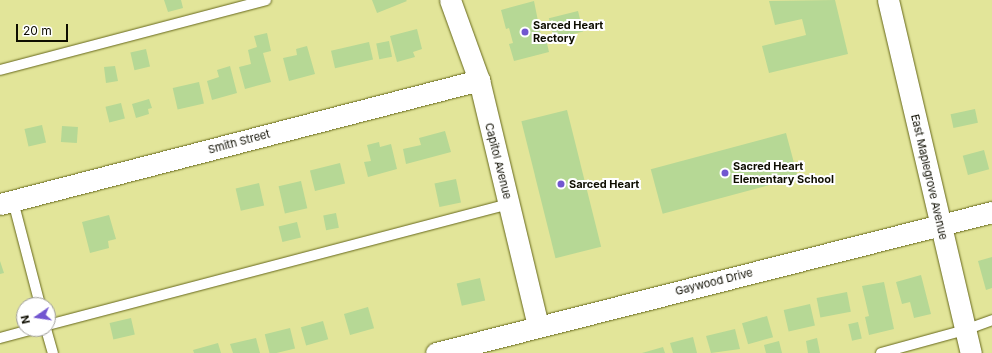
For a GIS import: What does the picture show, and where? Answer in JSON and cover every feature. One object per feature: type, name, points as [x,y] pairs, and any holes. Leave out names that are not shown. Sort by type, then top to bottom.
[{"type":"street","name":"Capitol Avenue","points":[[450,0],[479,80],[538,325]]},
{"type":"street","name":"East Maplegrove Avenue","points":[[888,0],[970,353]]},
{"type":"street","name":"Smith Street","points":[[6,203],[479,80]]},
{"type":"street","name":"Gaywood Drive","points":[[436,353],[538,325],[992,212]]},
{"type":"lane","points":[[0,70],[266,0]]},
{"type":"lane","points":[[6,203],[37,297]]},
{"type":"lane","points":[[56,323],[509,204]]},
{"type":"lane","points":[[881,353],[965,330],[992,320]]},
{"type":"lane","points":[[0,338],[16,334]]},
{"type":"lane","points":[[48,337],[53,353]]},
{"type":"building","points":[[164,0],[181,0],[183,8],[168,12]]},
{"type":"building","points":[[372,0],[406,0],[407,1],[377,13]]},
{"type":"building","points":[[835,0],[848,54],[769,73],[762,46],[806,35],[802,19],[775,25],[769,1]]},
{"type":"building","name":"Sarced Heart Rectory","points":[[534,1],[541,36],[545,35],[549,52],[514,61],[509,44],[513,43],[509,28],[506,29],[501,10]]},
{"type":"building","points":[[578,11],[583,31],[554,39],[549,18]]},
{"type":"building","points":[[417,29],[422,49],[413,52],[415,57],[397,62],[390,36]]},
{"type":"building","points":[[267,33],[271,51],[263,53],[271,82],[245,89],[239,67],[251,64],[248,50],[257,47],[254,36]]},
{"type":"building","points":[[389,41],[392,57],[379,59],[376,43]]},
{"type":"building","points":[[369,42],[373,60],[335,68],[331,51]]},
{"type":"building","points":[[307,46],[315,74],[289,81],[283,58],[297,55],[296,49]]},
{"type":"building","points":[[146,49],[150,67],[134,70],[130,53]]},
{"type":"building","points":[[115,66],[118,81],[106,83],[104,67]]},
{"type":"building","points":[[230,66],[237,93],[212,100],[207,81],[219,77],[217,70]]},
{"type":"building","points":[[199,82],[204,103],[178,110],[173,88]]},
{"type":"building","points":[[149,99],[152,108],[148,109],[149,114],[136,118],[132,104]]},
{"type":"building","points":[[121,103],[125,119],[109,122],[105,107]]},
{"type":"building","points":[[975,109],[978,123],[953,128],[951,114]]},
{"type":"building","name":"Sarced Heart","points":[[567,110],[601,247],[556,258],[521,121]]},
{"type":"building","points":[[42,125],[46,143],[29,147],[24,129]]},
{"type":"building","points":[[62,126],[78,127],[77,143],[61,142]]},
{"type":"building","points":[[445,131],[451,152],[406,164],[403,149],[421,145],[419,138]]},
{"type":"building","name":"Sacred Heart Elementary School","points":[[786,133],[798,177],[663,214],[651,169]]},
{"type":"building","points":[[379,142],[380,147],[391,144],[397,169],[368,177],[364,162],[371,161],[367,145]]},
{"type":"building","points":[[984,150],[989,169],[968,175],[963,156]]},
{"type":"building","points":[[340,163],[345,183],[315,191],[310,170]]},
{"type":"building","points":[[456,179],[461,202],[439,207],[434,184]]},
{"type":"building","points":[[301,181],[307,208],[285,213],[279,186]]},
{"type":"building","points":[[259,183],[264,205],[241,211],[236,188]]},
{"type":"building","points":[[336,213],[339,228],[326,230],[323,215]]},
{"type":"building","points":[[109,215],[116,239],[108,241],[109,248],[90,253],[82,222]]},
{"type":"building","points":[[297,222],[301,238],[282,242],[279,227]]},
{"type":"building","points":[[992,257],[992,288],[986,290],[978,261]]},
{"type":"building","points":[[0,261],[4,273],[0,274]]},
{"type":"building","points":[[921,275],[931,314],[914,318],[910,302],[902,304],[896,282]]},
{"type":"building","points":[[480,278],[485,300],[462,306],[457,283]]},
{"type":"building","points":[[884,282],[894,329],[869,335],[865,317],[869,316],[862,286]]},
{"type":"building","points":[[847,292],[851,312],[820,318],[817,298]]},
{"type":"building","points":[[810,304],[815,325],[789,332],[784,310]]},
{"type":"building","points":[[368,307],[374,328],[350,335],[344,314]]},
{"type":"building","points":[[767,316],[773,337],[748,344],[742,323]]},
{"type":"building","points":[[131,318],[135,335],[113,340],[110,323]]},
{"type":"building","points":[[323,321],[328,339],[306,346],[301,327]]},
{"type":"building","points":[[858,322],[862,339],[852,341],[848,324]]},
{"type":"building","points":[[290,328],[295,348],[277,353],[269,353],[265,334]]},
{"type":"building","points":[[735,329],[740,349],[711,353],[706,336]]},
{"type":"building","points":[[693,337],[697,353],[673,353],[670,343]]},
{"type":"building","points":[[256,338],[260,353],[233,353],[230,344]]},
{"type":"building","points":[[817,338],[820,353],[808,353],[806,341]]},
{"type":"building","points":[[779,341],[782,353],[766,353],[764,345]]},
{"type":"building","points":[[218,343],[221,353],[194,353],[193,350]]},
{"type":"building","points":[[663,347],[665,353],[642,353]]},
{"type":"place","name":"Sarced Heart Rectory","points":[[525,32]]},
{"type":"place","name":"Sacred Heart Elementary School","points":[[725,173]]},
{"type":"place","name":"Sarced Heart","points":[[561,184]]}]
